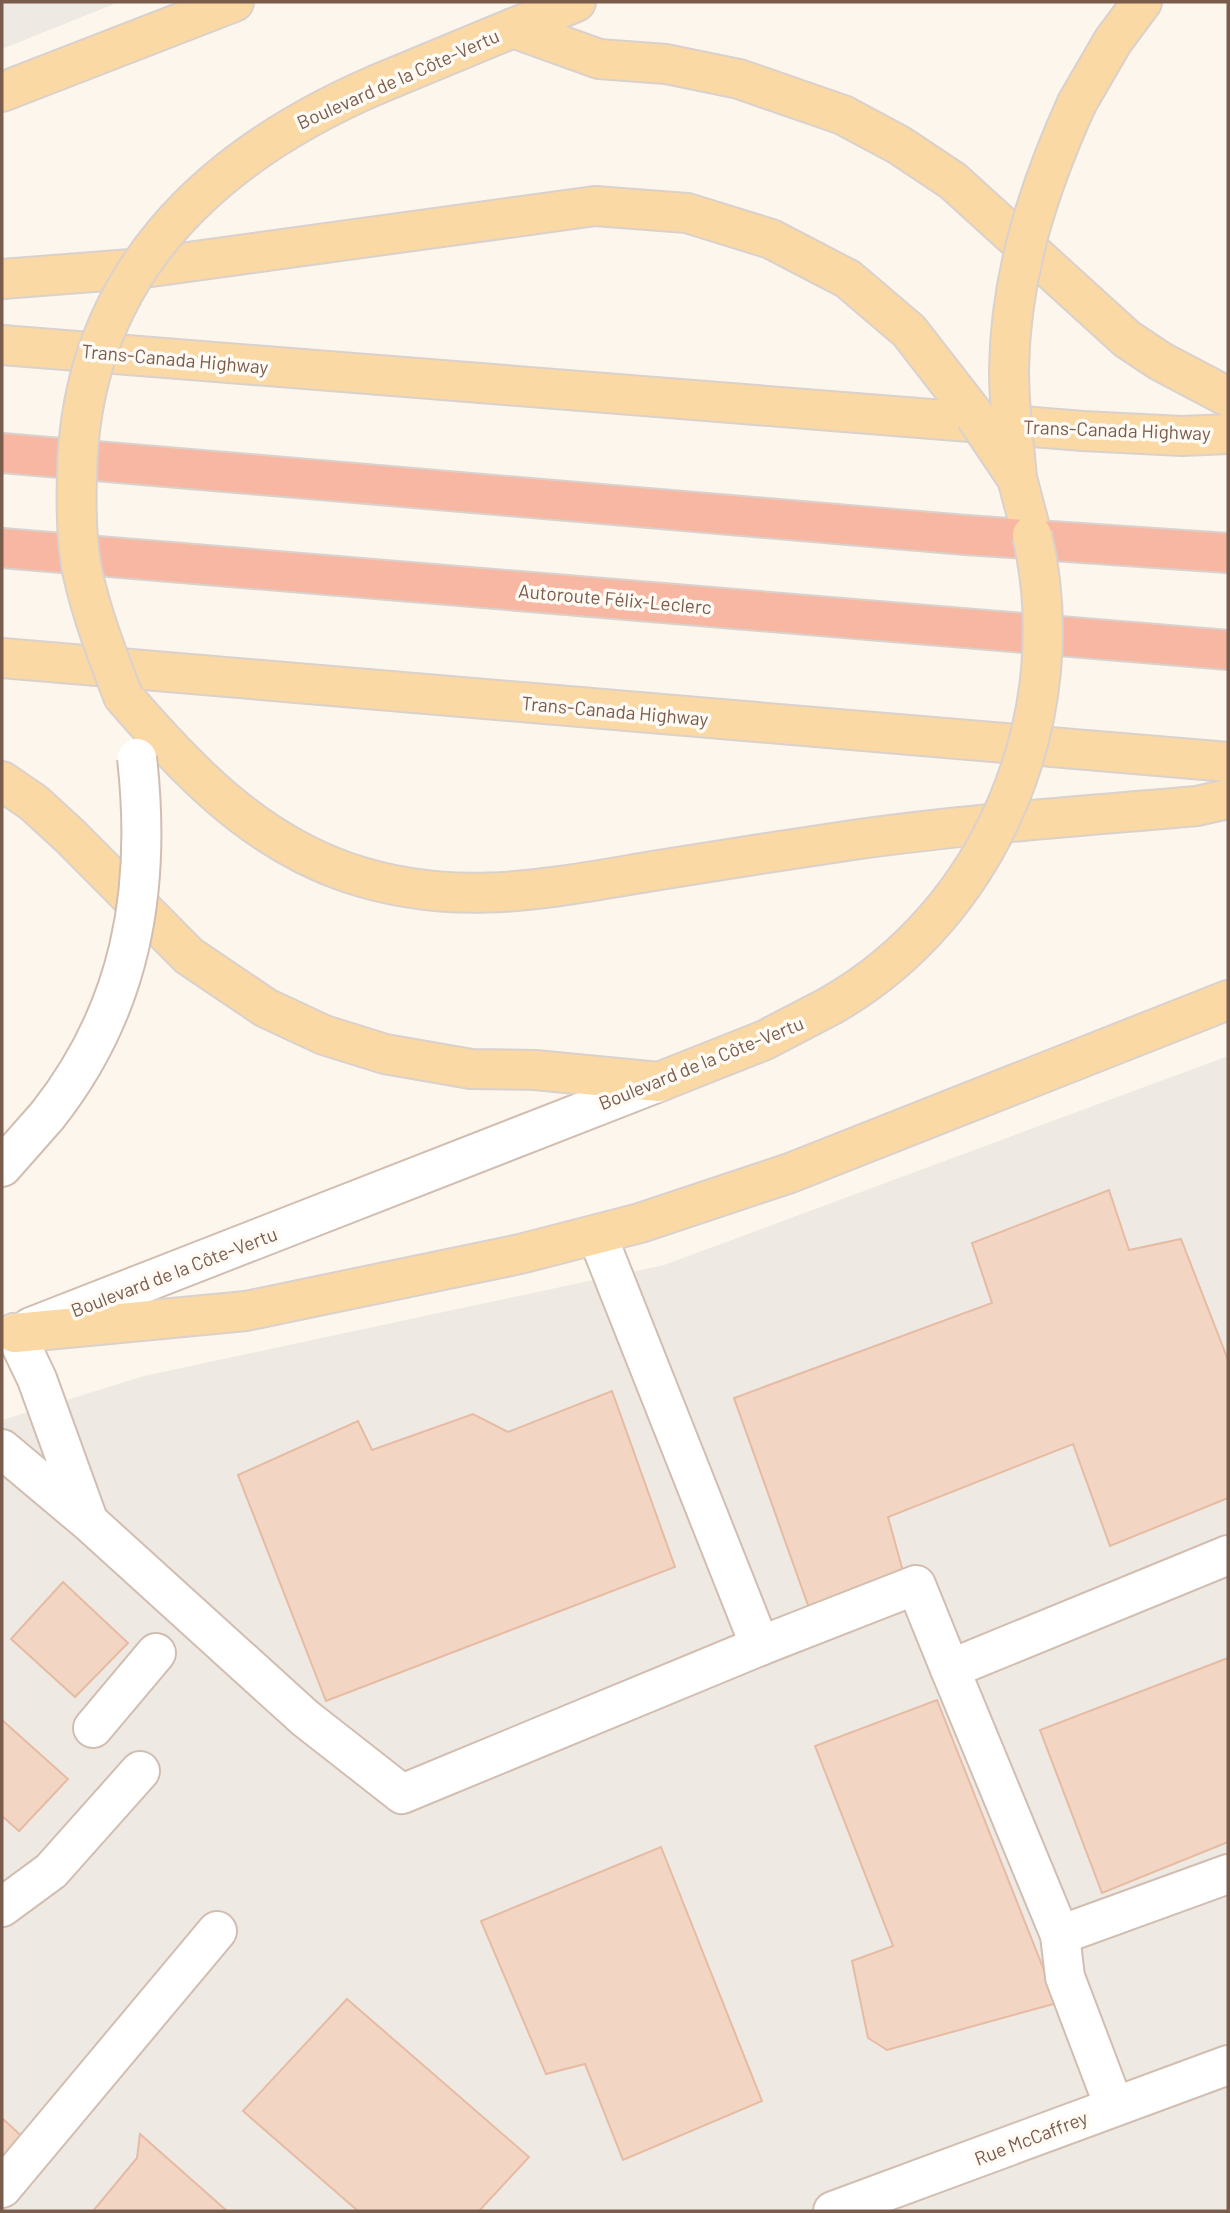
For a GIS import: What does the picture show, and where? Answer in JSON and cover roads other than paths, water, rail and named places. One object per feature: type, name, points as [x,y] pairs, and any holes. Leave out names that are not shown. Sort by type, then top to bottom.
[{"type":"highway","points":[[2,453],[966,535],[1228,553]]},
{"type":"highway","name":"Autoroute Félix-Leclerc","points":[[2,548],[1228,650]]},
{"type":"main road","points":[[2,92],[234,2]]},
{"type":"main road","name":"Boulevard de la Côte-Vertu","points":[[123,696],[99,633],[82,568],[77,526],[77,461],[89,380],[107,330],[131,281],[188,205],[265,143],[325,107],[576,2]]},
{"type":"main road","name":"Boulevard de la Côte-Vertu","points":[[659,1082],[765,1040],[830,1006],[897,958],[934,921],[993,836],[1018,777],[1036,715],[1043,621],[1037,557],[1017,478],[1009,372],[1018,275],[1035,206],[1077,103],[1113,41],[1142,2]]},
{"type":"main road","points":[[513,28],[599,59],[666,64],[739,79],[843,116],[899,145],[953,181],[1127,339],[1160,361],[1228,397]]},
{"type":"main road","points":[[2,279],[144,268],[594,206],[687,213],[762,236],[824,265],[868,294],[909,331],[952,383],[1017,478]]},
{"type":"main road","name":"Trans-Canada Highway","points":[[2,345],[1083,431],[1182,436],[1228,434]]},
{"type":"main road","name":"Trans-Canada Highway","points":[[2,658],[1228,762]]},
{"type":"main road","points":[[123,696],[202,781],[244,817],[281,842],[346,872],[418,890],[450,894],[526,892],[904,833],[1197,807],[1228,799]]},
{"type":"main road","points":[[2,781],[34,803],[71,837],[189,956],[238,991],[298,1023],[352,1045],[442,1066],[535,1070],[659,1082]]},
{"type":"main road","points":[[9,1336],[246,1311],[597,1235],[753,1187],[1228,1000]]},
{"type":"street","name":"Boulevard de la Côte-Vertu","points":[[2,1167],[47,1116],[81,1070],[107,1019],[128,956],[141,858],[141,803],[137,758],[123,696]]},
{"type":"street","name":"Boulevard de la Côte-Vertu","points":[[9,1336],[659,1082]]},
{"type":"street","points":[[597,1235],[760,1646]]},
{"type":"street","points":[[9,1336],[37,1379],[89,1522]]},
{"type":"street","points":[[2,1449],[89,1522],[305,1718],[401,1794],[760,1646],[916,1586],[1060,1935],[1065,1978],[1114,2106]]},
{"type":"street","points":[[950,1669],[1228,1555]]},
{"type":"street","points":[[93,1728],[156,1653]]},
{"type":"street","points":[[2,1907],[51,1871],[141,1771]]},
{"type":"street","points":[[1060,1935],[1228,1874]]},
{"type":"street","points":[[2,2188],[217,1931]]},
{"type":"street","name":"Rue McCaffrey","points":[[833,2211],[1228,2065]]}]
